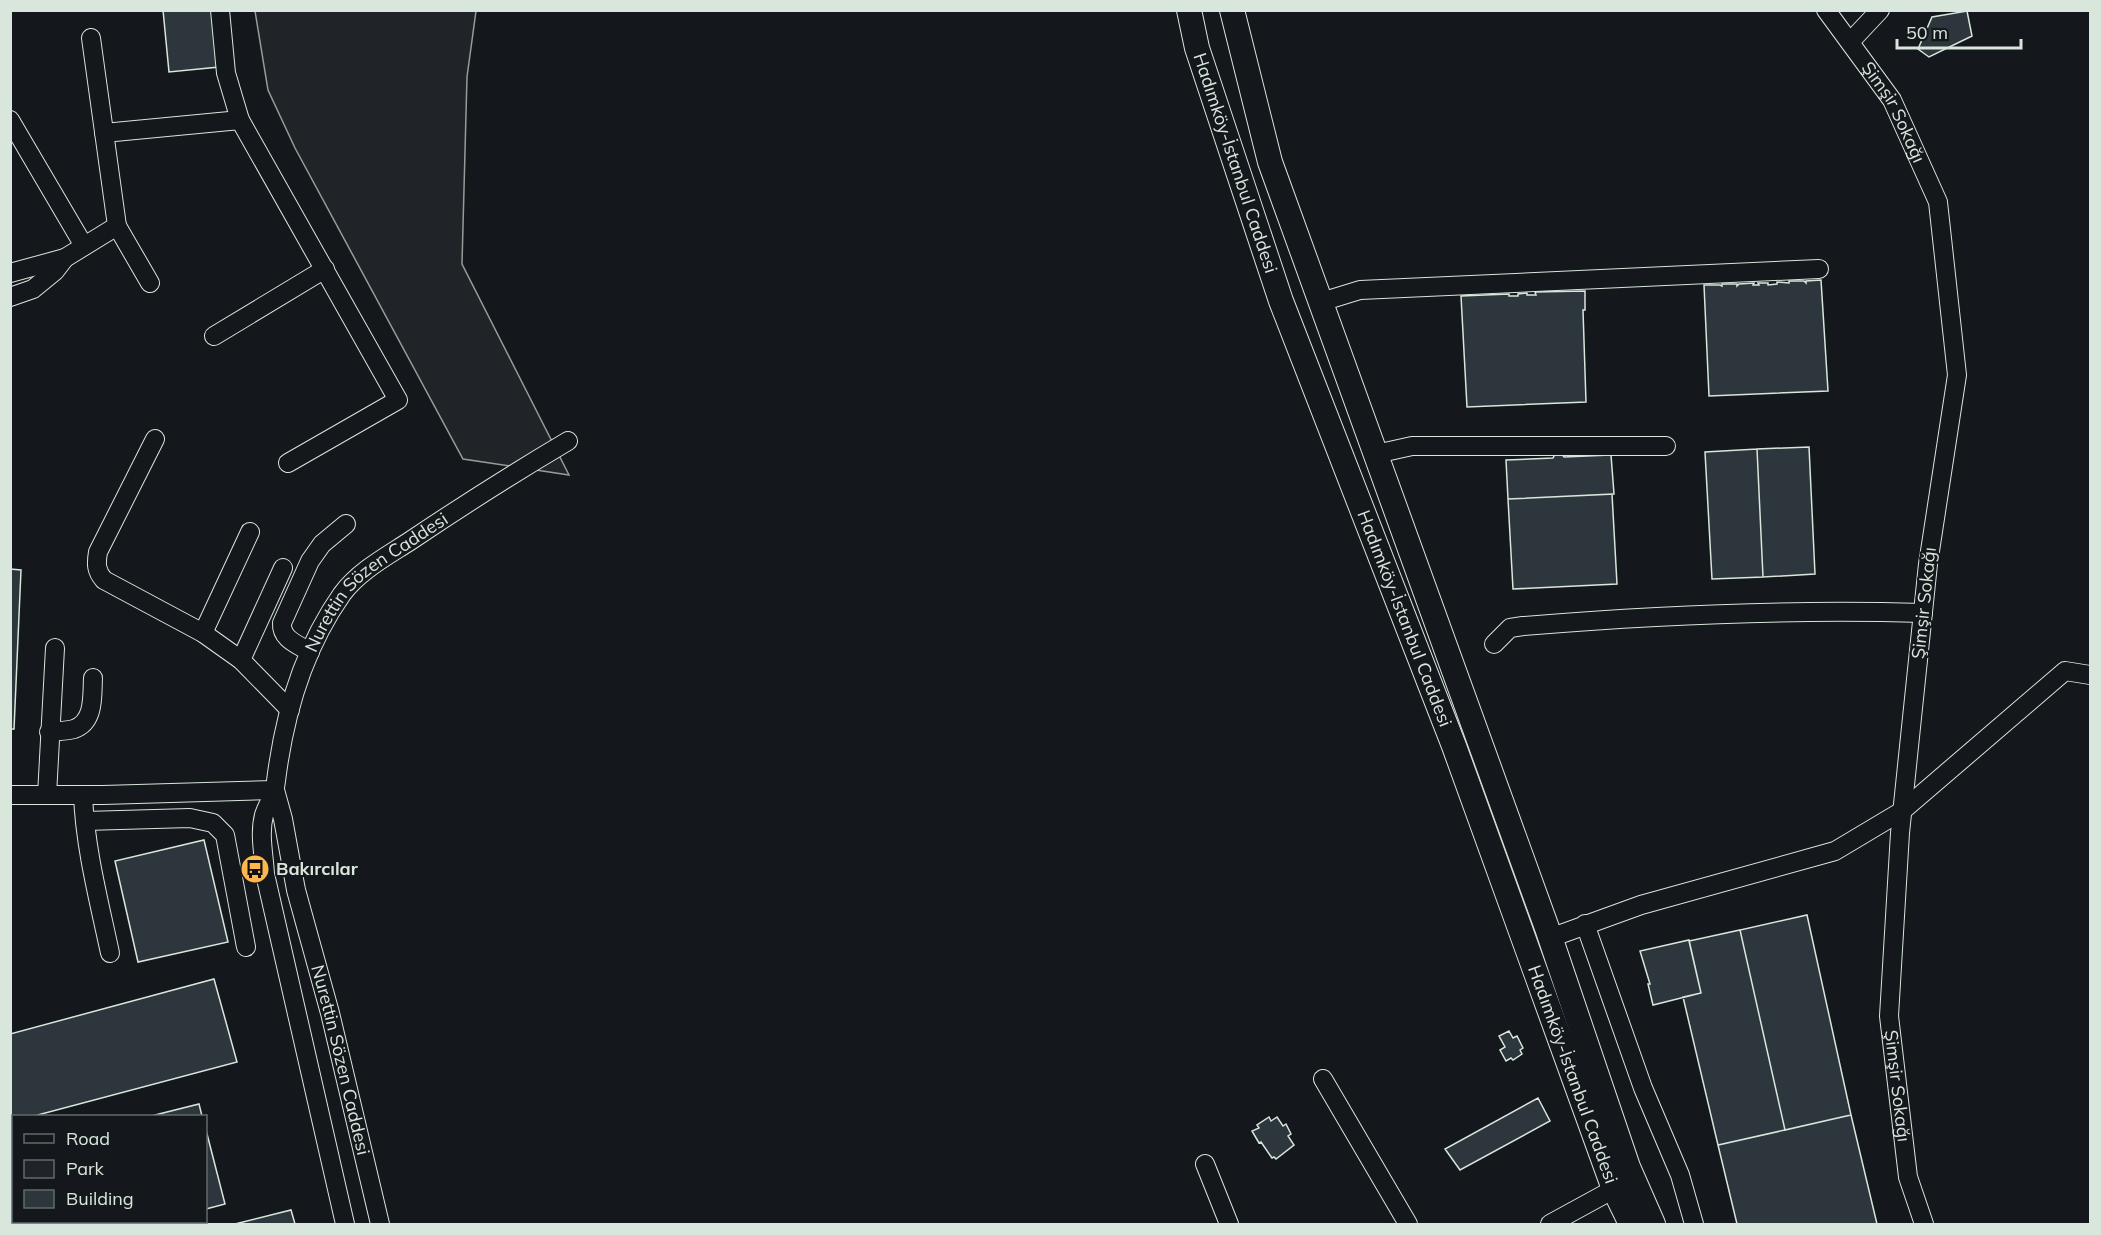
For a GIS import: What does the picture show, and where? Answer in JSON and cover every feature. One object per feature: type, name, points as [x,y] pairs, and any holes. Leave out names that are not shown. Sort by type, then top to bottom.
[{"type":"main road","name":"Hadımköy-İstanbul Caddesi","points":[[1189,10],[1197,48],[1281,301],[1454,746],[1614,1189],[1630,1224]]},
{"type":"main road","name":"Hadımköy-İstanbul Caddesi","points":[[1232,10],[1270,162],[1550,938],[1628,1167],[1653,1224]]},
{"type":"street","points":[[220,10],[226,74],[240,120],[398,399],[288,463]]},
{"type":"street","name":"Şimşir Sokağı","points":[[1826,10],[1892,100],[1938,202],[1957,375],[1928,564],[1902,811],[1889,1016],[1908,1177],[1924,1224]]},
{"type":"street","points":[[1850,42],[1871,14]]},
{"type":"street","points":[[91,38],[117,226],[150,283]]},
{"type":"street","points":[[10,120],[84,246]]},
{"type":"street","points":[[104,132],[240,120]]},
{"type":"street","points":[[10,297],[33,289],[65,258],[117,226]]},
{"type":"street","points":[[10,273],[65,258]]},
{"type":"street","points":[[214,336],[325,269]]},
{"type":"street","points":[[1321,302],[1360,291],[1819,269]]},
{"type":"street","points":[[155,439],[98,552],[98,573],[113,585],[203,633],[241,660],[290,710]]},
{"type":"street","name":"Nurettin Sözen Caddesi","points":[[345,1224],[266,874],[262,832],[264,815],[275,790],[279,758],[290,710],[310,652],[343,593],[375,564],[474,498],[568,441]]},
{"type":"street","points":[[1376,454],[1412,446],[1666,446]]},
{"type":"street","points":[[310,652],[284,636],[282,623],[310,561],[322,544],[346,524]]},
{"type":"street","points":[[203,633],[250,532]]},
{"type":"street","points":[[241,660],[284,568]]},
{"type":"street","points":[[1494,644],[1510,628],[1622,618],[1835,611],[1923,613]]},
{"type":"street","points":[[47,795],[55,648]]},
{"type":"street","points":[[1550,938],[1641,905],[1835,851],[1902,811],[2065,671],[2091,675]]},
{"type":"street","points":[[50,732],[75,729],[87,720],[91,708],[93,678]]},
{"type":"street","points":[[10,795],[275,790]]},
{"type":"street","name":"Nurettin Sözen Caddesi","points":[[275,790],[283,819],[296,890],[330,1012],[380,1224]]},
{"type":"street","points":[[83,795],[85,821],[110,953]]},
{"type":"street","points":[[85,821],[190,818],[213,823],[225,835],[246,947]]},
{"type":"street","points":[[1585,924],[1643,1088],[1680,1175],[1694,1224]]},
{"type":"street","points":[[1323,1079],[1408,1224]]},
{"type":"street","points":[[1205,1164],[1229,1224]]},
{"type":"street","points":[[1550,1224],[1614,1189]]},
{"type":"green space","points":[[255,11],[476,11],[467,77],[462,264],[569,475],[463,459],[295,148],[268,90]]},
{"type":"building","points":[[163,10],[213,10],[219,67],[169,72]]},
{"type":"building","points":[[1967,11],[1972,36],[1929,57],[1918,49],[1932,17]]},
{"type":"building","points":[[1821,280],[1828,391],[1709,396],[1704,285],[1737,284],[1737,286],[1768,283],[1768,285],[1777,284],[1777,282],[1804,281],[1806,283],[1806,281]]},
{"type":"building","points":[[1585,291],[1585,310],[1583,310],[1586,402],[1467,407],[1461,296],[1509,294],[1509,296],[1518,296],[1518,294],[1527,293],[1527,295],[1536,295],[1535,292]]},
{"type":"building","points":[[1809,447],[1815,574],[1763,577],[1757,449]]},
{"type":"building","points":[[1757,449],[1763,577],[1712,579],[1705,452]]},
{"type":"building","points":[[1555,454],[1562,454],[1564,457],[1611,455],[1614,494],[1508,499],[1506,460],[1553,458]]},
{"type":"building","points":[[1612,494],[1617,584],[1513,589],[1508,499]]},
{"type":"building","points":[[10,569],[21,570],[14,729],[10,729]]},
{"type":"building","points":[[204,840],[228,942],[138,962],[115,861]]},
{"type":"building","points":[[1807,915],[1851,1115],[1785,1130],[1740,930]]},
{"type":"building","points":[[1740,930],[1785,1130],[1718,1145],[1683,997],[1701,993],[1689,941]]},
{"type":"building","points":[[1689,940],[1701,993],[1653,1005],[1648,984],[1650,984],[1640,951]]},
{"type":"building","points":[[214,979],[237,1062],[38,1115],[12,1115],[12,1122],[10,1123],[10,1034]]},
{"type":"building","points":[[1509,1031],[1513,1038],[1517,1036],[1523,1048],[1520,1050],[1522,1054],[1513,1060],[1511,1058],[1506,1061],[1500,1050],[1505,1047],[1499,1036]]},
{"type":"building","points":[[1538,1098],[1550,1121],[1460,1170],[1445,1149]]},
{"type":"building","points":[[199,1104],[202,1115],[155,1115]]},
{"type":"building","points":[[1851,1115],[1877,1224],[1737,1224],[1718,1145]]},
{"type":"building","points":[[1269,1117],[1271,1121],[1277,1117],[1283,1126],[1286,1124],[1291,1134],[1288,1136],[1294,1145],[1276,1159],[1272,1158],[1261,1142],[1259,1143],[1252,1131],[1259,1128],[1257,1125]]},
{"type":"building","points":[[207,1134],[225,1204],[207,1209]]},
{"type":"building","points":[[291,1210],[295,1224],[235,1224]]},
{"type":"building","points":[[28,1223],[154,1223],[148,1224]]},
{"type":"place","name":"Bakırcılar","points":[[255,869]]}]
